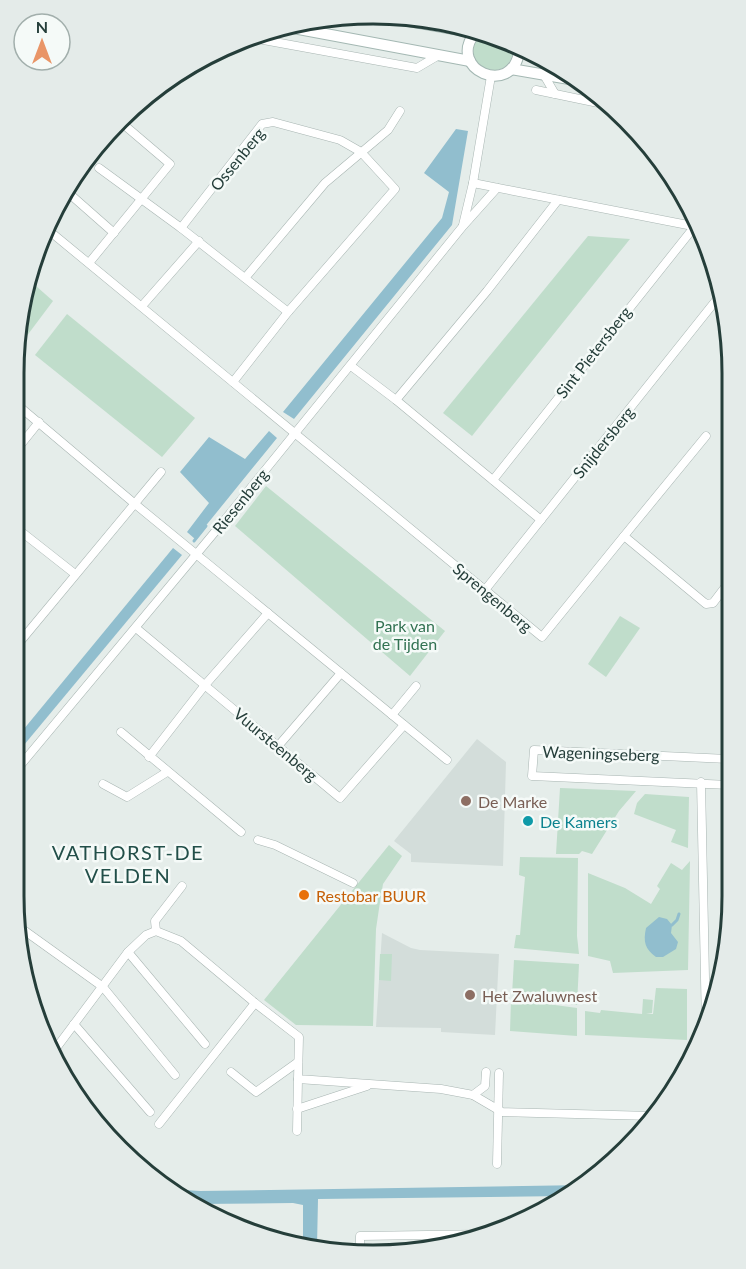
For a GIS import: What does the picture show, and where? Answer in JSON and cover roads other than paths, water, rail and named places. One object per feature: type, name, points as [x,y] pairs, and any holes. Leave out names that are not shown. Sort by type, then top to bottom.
[{"type":"main road","points":[[307,31],[470,61]]},
{"type":"main road","points":[[472,39],[468,49],[470,61],[478,71],[491,76],[501,75],[511,69],[518,56]]},
{"type":"main road","points":[[511,69],[558,77]]},
{"type":"street","points":[[268,41],[417,68],[439,55]]},
{"type":"street","points":[[544,75],[555,94]]},
{"type":"street","name":"Riesenberg","points":[[463,226],[473,183],[491,76]]},
{"type":"street","points":[[536,90],[592,102]]},
{"type":"street","points":[[245,278],[325,183],[388,129],[400,111]]},
{"type":"street","name":"Ossenberg","points":[[182,228],[262,124],[273,122],[340,140],[361,152],[395,189],[288,312]]},
{"type":"street","points":[[89,263],[170,164],[126,126]]},
{"type":"street","points":[[99,168],[182,228],[288,312],[233,382]]},
{"type":"street","points":[[473,183],[688,224]]},
{"type":"street","name":"Riesenberg","points":[[24,761],[297,433],[463,226],[497,188]]},
{"type":"street","points":[[72,196],[114,232]]},
{"type":"street","points":[[396,400],[487,291],[558,200]]},
{"type":"street","name":"Sint Pietersberg","points":[[493,480],[692,232]]},
{"type":"street","name":"Sprengenberg","points":[[53,234],[542,637],[624,536]]},
{"type":"street","points":[[142,306],[199,241]]},
{"type":"street","name":"Snijdersberg","points":[[485,590],[714,302]]},
{"type":"street","points":[[351,366],[396,400],[541,520]]},
{"type":"street","points":[[24,410],[447,760]]},
{"type":"street","points":[[24,441],[39,422]]},
{"type":"street","points":[[706,436],[624,536],[706,603],[713,603],[722,591]]},
{"type":"street","points":[[24,637],[161,472]]},
{"type":"street","points":[[24,534],[75,574]]},
{"type":"street","points":[[149,757],[205,685],[268,613]]},
{"type":"street","name":"Vuursteenberg","points":[[136,628],[340,798],[404,725]]},
{"type":"street","points":[[279,745],[341,673]]},
{"type":"street","points":[[392,715],[416,686]]},
{"type":"street","points":[[121,732],[241,832]]},
{"type":"street","name":"Wageningseberg","points":[[722,759],[534,750],[532,777],[722,784]]},
{"type":"street","points":[[103,784],[127,797],[167,772]]},
{"type":"street","points":[[700,782],[706,1000]]},
{"type":"street","points":[[258,840],[275,845],[353,883]]},
{"type":"street","points":[[156,931],[155,921],[182,886]]},
{"type":"street","points":[[58,1046],[128,952],[146,935],[156,931],[181,941],[255,1003],[299,1036],[297,1131]]},
{"type":"street","points":[[26,932],[103,987],[175,1075]]},
{"type":"street","points":[[128,952],[205,1044]]},
{"type":"street","points":[[159,1124],[255,1003]]},
{"type":"street","points":[[74,1024],[150,1112]]},
{"type":"street","points":[[231,1072],[256,1092],[298,1062]]},
{"type":"street","points":[[474,1095],[485,1086],[486,1072]]},
{"type":"street","points":[[496,1164],[499,1073]]},
{"type":"street","points":[[298,1079],[441,1089],[474,1095],[502,1112],[578,1116],[643,1116]]},
{"type":"street","points":[[297,1109],[372,1085]]},
{"type":"street","points":[[360,1244],[360,1236],[456,1235]]},
{"type":"water","points":[[456,129],[468,131],[452,225],[294,419],[283,412],[442,218],[449,192],[424,173]]},
{"type":"water","points":[[269,431],[277,438],[195,539],[187,532],[209,503],[180,472],[209,437],[245,459]]},
{"type":"water","points":[[173,548],[182,555],[24,745],[24,729]]},
{"type":"water","points":[[659,917],[667,919],[672,925],[671,933],[678,942],[676,949],[663,957],[656,957],[652,954],[645,941],[646,928]]},
{"type":"water","points":[[568,1185],[550,1196],[318,1199],[317,1240],[303,1238],[303,1205],[293,1203],[209,1204],[185,1190]]},
{"type":"waterway","points":[[194,541],[206,526]]},
{"type":"waterway","points":[[672,925],[679,914]]},
{"type":"place","name":"De Marke","points":[[466,801]]},
{"type":"place","name":"De Kamers","points":[[528,821]]},
{"type":"place","name":"Restobar BUUR","points":[[304,895]]},
{"type":"place","name":"Het Zwaluwnest","points":[[470,995]]},
{"type":"district","name":"VATHORST-DE VELDEN","points":[[128,864]]},
{"type":"park label","name":"Park van de Tijden","points":[[405,634]]}]
